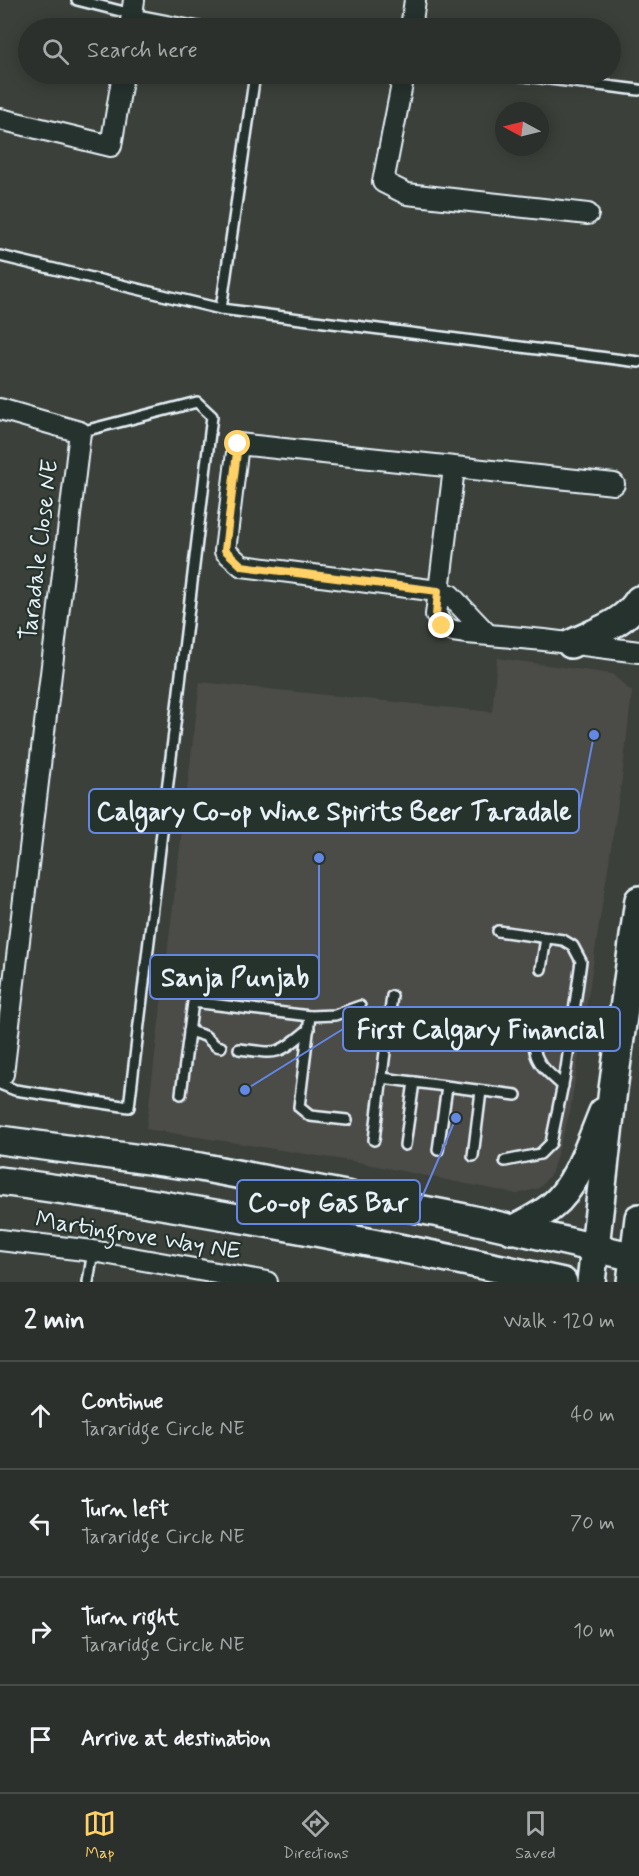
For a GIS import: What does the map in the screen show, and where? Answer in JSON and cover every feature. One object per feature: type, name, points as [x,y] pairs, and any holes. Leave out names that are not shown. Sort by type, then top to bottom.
[{"type":"main road","points":[[571,644],[622,620],[639,600]]},
{"type":"main road","points":[[591,1282],[613,1089],[639,900]]},
{"type":"main road","points":[[512,1230],[554,1205],[568,1190],[613,1089]]},
{"type":"main road","points":[[0,1140],[200,1167],[465,1218],[596,1248],[635,1266],[639,1218]]},
{"type":"main road","points":[[0,1181],[111,1196],[357,1239],[563,1282]]},
{"type":"main road","points":[[476,1263],[513,1282]]},
{"type":"street","points":[[412,18],[415,0]]},
{"type":"street","points":[[0,119],[111,146],[121,84]]},
{"type":"street","points":[[402,84],[383,182],[407,194],[588,214]]},
{"type":"street","name":"Taradale Close NE","points":[[0,409],[80,432],[3,1074],[0,1077]]},
{"type":"street","points":[[487,634],[450,595],[438,591],[242,566],[225,550],[238,444],[614,484]]},
{"type":"street","points":[[454,468],[436,615],[442,626],[453,631],[639,652]]},
{"type":"street","name":"Martingrove Way NE","points":[[0,1240],[93,1251],[246,1281],[267,1282]]},
{"type":"lane","points":[[77,0],[153,18]]},
{"type":"lane","points":[[221,309],[254,84]]},
{"type":"lane","points":[[590,84],[639,90]]},
{"type":"lane","points":[[0,256],[221,309],[639,362]]},
{"type":"lane","points":[[0,1084],[15,1090],[129,1107],[212,416],[197,402],[80,432]]},
{"type":"lane","points":[[498,931],[563,940],[573,945],[581,961],[563,1086],[551,1143],[540,1154],[505,1161]]},
{"type":"lane","points":[[541,969],[546,938]]},
{"type":"lane","points":[[375,1140],[392,996]]},
{"type":"lane","points":[[181,1094],[193,1002],[310,1016],[335,1015],[360,1006]]},
{"type":"lane","points":[[536,1015],[533,1044],[539,1065],[563,1086]]},
{"type":"lane","points":[[310,1016],[299,1107],[310,1116],[347,1120]]},
{"type":"lane","points":[[239,1049],[275,1053],[284,1049],[309,1029]]},
{"type":"lane","points":[[189,1031],[205,1036],[216,1046],[222,1047]]},
{"type":"lane","points":[[382,1078],[516,1095]]},
{"type":"lane","points":[[405,1145],[414,1083]]},
{"type":"lane","points":[[438,1150],[447,1087]]},
{"type":"lane","points":[[473,1156],[481,1091]]},
{"type":"lane","points":[[88,1282],[93,1251]]},
{"type":"shaded area","points":[[497,658],[612,674],[632,692],[622,778],[570,1112],[551,1174],[539,1188],[517,1194],[357,1162],[146,1129],[200,682],[492,712]]},
{"type":"place","name":"Calgary Co-op Wine Spirits Beer Taradale","points":[[594,735]]},
{"type":"place","name":"Sanja Punjab","points":[[319,858]]},
{"type":"place","name":"First Calgary Financial","points":[[245,1090]]},
{"type":"place","name":"Co-op Gas Bar","points":[[456,1118]]},
{"type":"route","points":[[238,444],[225,550],[242,566],[438,591],[436,615],[442,626]]}]
